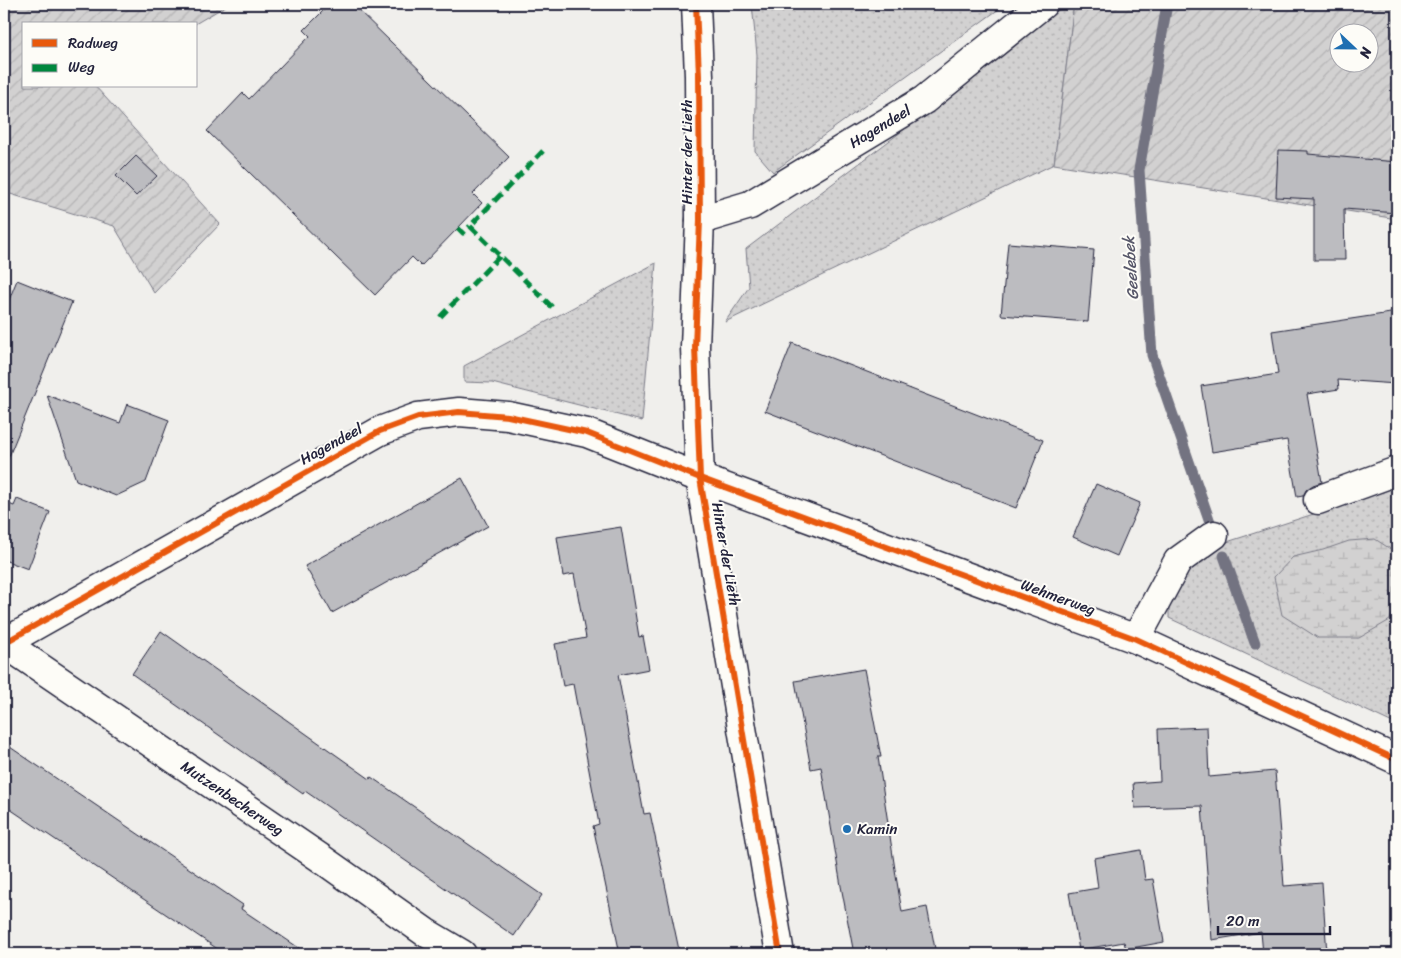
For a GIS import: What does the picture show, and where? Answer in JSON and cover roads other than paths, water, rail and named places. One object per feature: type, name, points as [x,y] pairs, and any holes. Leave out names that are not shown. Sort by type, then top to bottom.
[{"type":"street","name":"Hinter der Lieth","points":[[696,4],[699,76],[700,220],[695,347],[700,478],[780,954]]},
{"type":"street","name":"Hagendeel","points":[[700,220],[750,205],[924,100],[1043,4]]},
{"type":"street","name":"Hagendeel","points":[[4,643],[380,431],[418,417],[459,412],[508,416],[587,433],[700,478]]},
{"type":"street","points":[[1318,500],[1397,471]]},
{"type":"street","name":"Wehmerweg","points":[[700,478],[1136,639],[1397,760]]},
{"type":"street","points":[[1136,639],[1178,561],[1214,536]]},
{"type":"street","name":"Mutzenbecherweg","points":[[4,643],[319,857],[425,932],[462,954]]},
{"type":"waterway","name":"Geelebek","points":[[1167,4],[1139,170],[1152,355],[1210,522]]},
{"type":"waterway","name":"Geelebek","points":[[1224,556],[1255,643]]},
{"type":"place","name":"Kamin","points":[[847,829]]}]
